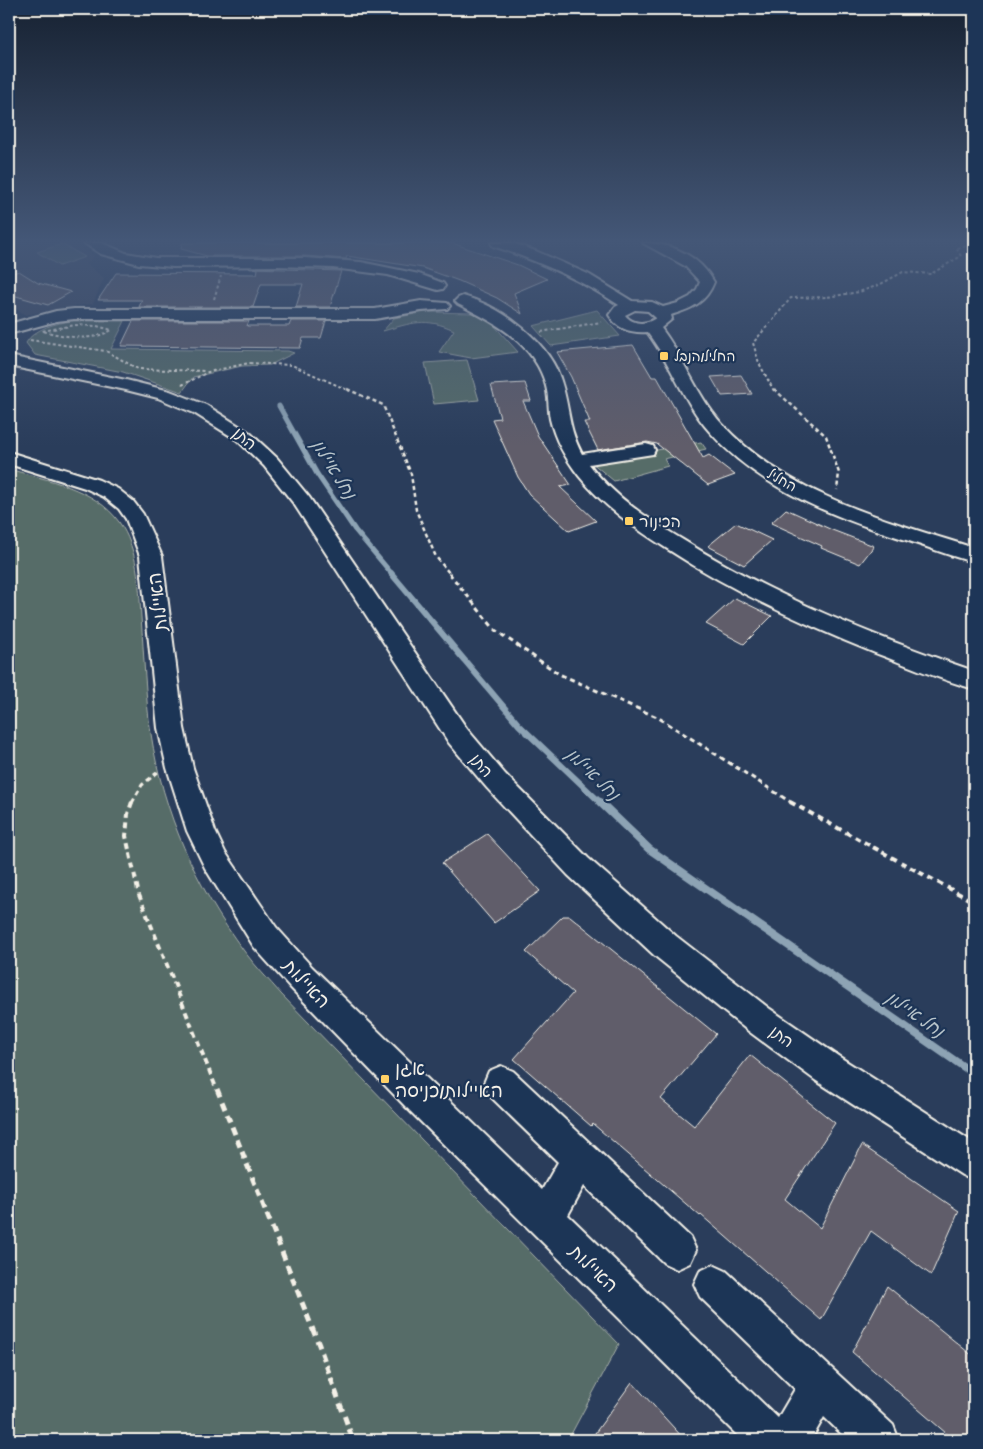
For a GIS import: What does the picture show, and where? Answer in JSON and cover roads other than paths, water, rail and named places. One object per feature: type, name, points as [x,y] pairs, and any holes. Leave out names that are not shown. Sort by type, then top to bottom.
[{"type":"street","points":[[388,313],[394,311]]},
{"type":"street","points":[[10,340],[40,320],[74,314],[388,313],[399,311]]},
{"type":"street","points":[[488,311],[523,335],[538,352],[554,382],[563,435],[577,460],[600,488],[623,509],[687,553],[724,575],[815,618],[874,643],[974,680]]},
{"type":"street","points":[[619,311],[617,314],[619,320],[633,326],[675,311]]},
{"type":"street","points":[[651,311],[656,319]]},
{"type":"street","name":"החליל","points":[[656,319],[664,342],[700,407],[732,446],[753,463],[781,481],[853,513],[974,555]]},
{"type":"street","name":"התן","points":[[10,340],[19,363],[163,394],[200,408],[218,418],[250,442],[277,469],[302,501],[458,736],[518,805],[583,871],[666,945],[749,1012],[863,1092],[974,1164]]},
{"type":"street","points":[[577,460],[646,450]]},
{"type":"street","name":"האיילות","points":[[9,458],[92,484],[126,505],[136,518],[152,556],[171,728],[178,762],[201,831],[215,860],[265,937],[361,1038],[771,1440]]},
{"type":"street","points":[[502,1083],[677,1250]]},
{"type":"street","points":[[545,1220],[580,1158]]},
{"type":"street","points":[[713,1284],[878,1440]]},
{"type":"street","points":[[788,1440],[820,1385]]},
{"type":"waterway","name":"נחל איילון","points":[[279,406],[317,474],[355,530],[392,574]]},
{"type":"waterway","name":"נחל איילון","points":[[391,573],[519,725],[601,803]]},
{"type":"waterway","name":"נחל איילון","points":[[600,802],[649,849],[974,1074]]},
{"type":"place","name":"החליל/הנבל","points":[[664,356]]},
{"type":"place","name":"הכינור","points":[[629,521]]},
{"type":"place","name":"אגן האיילות/כניסה","points":[[385,1079]]}]
